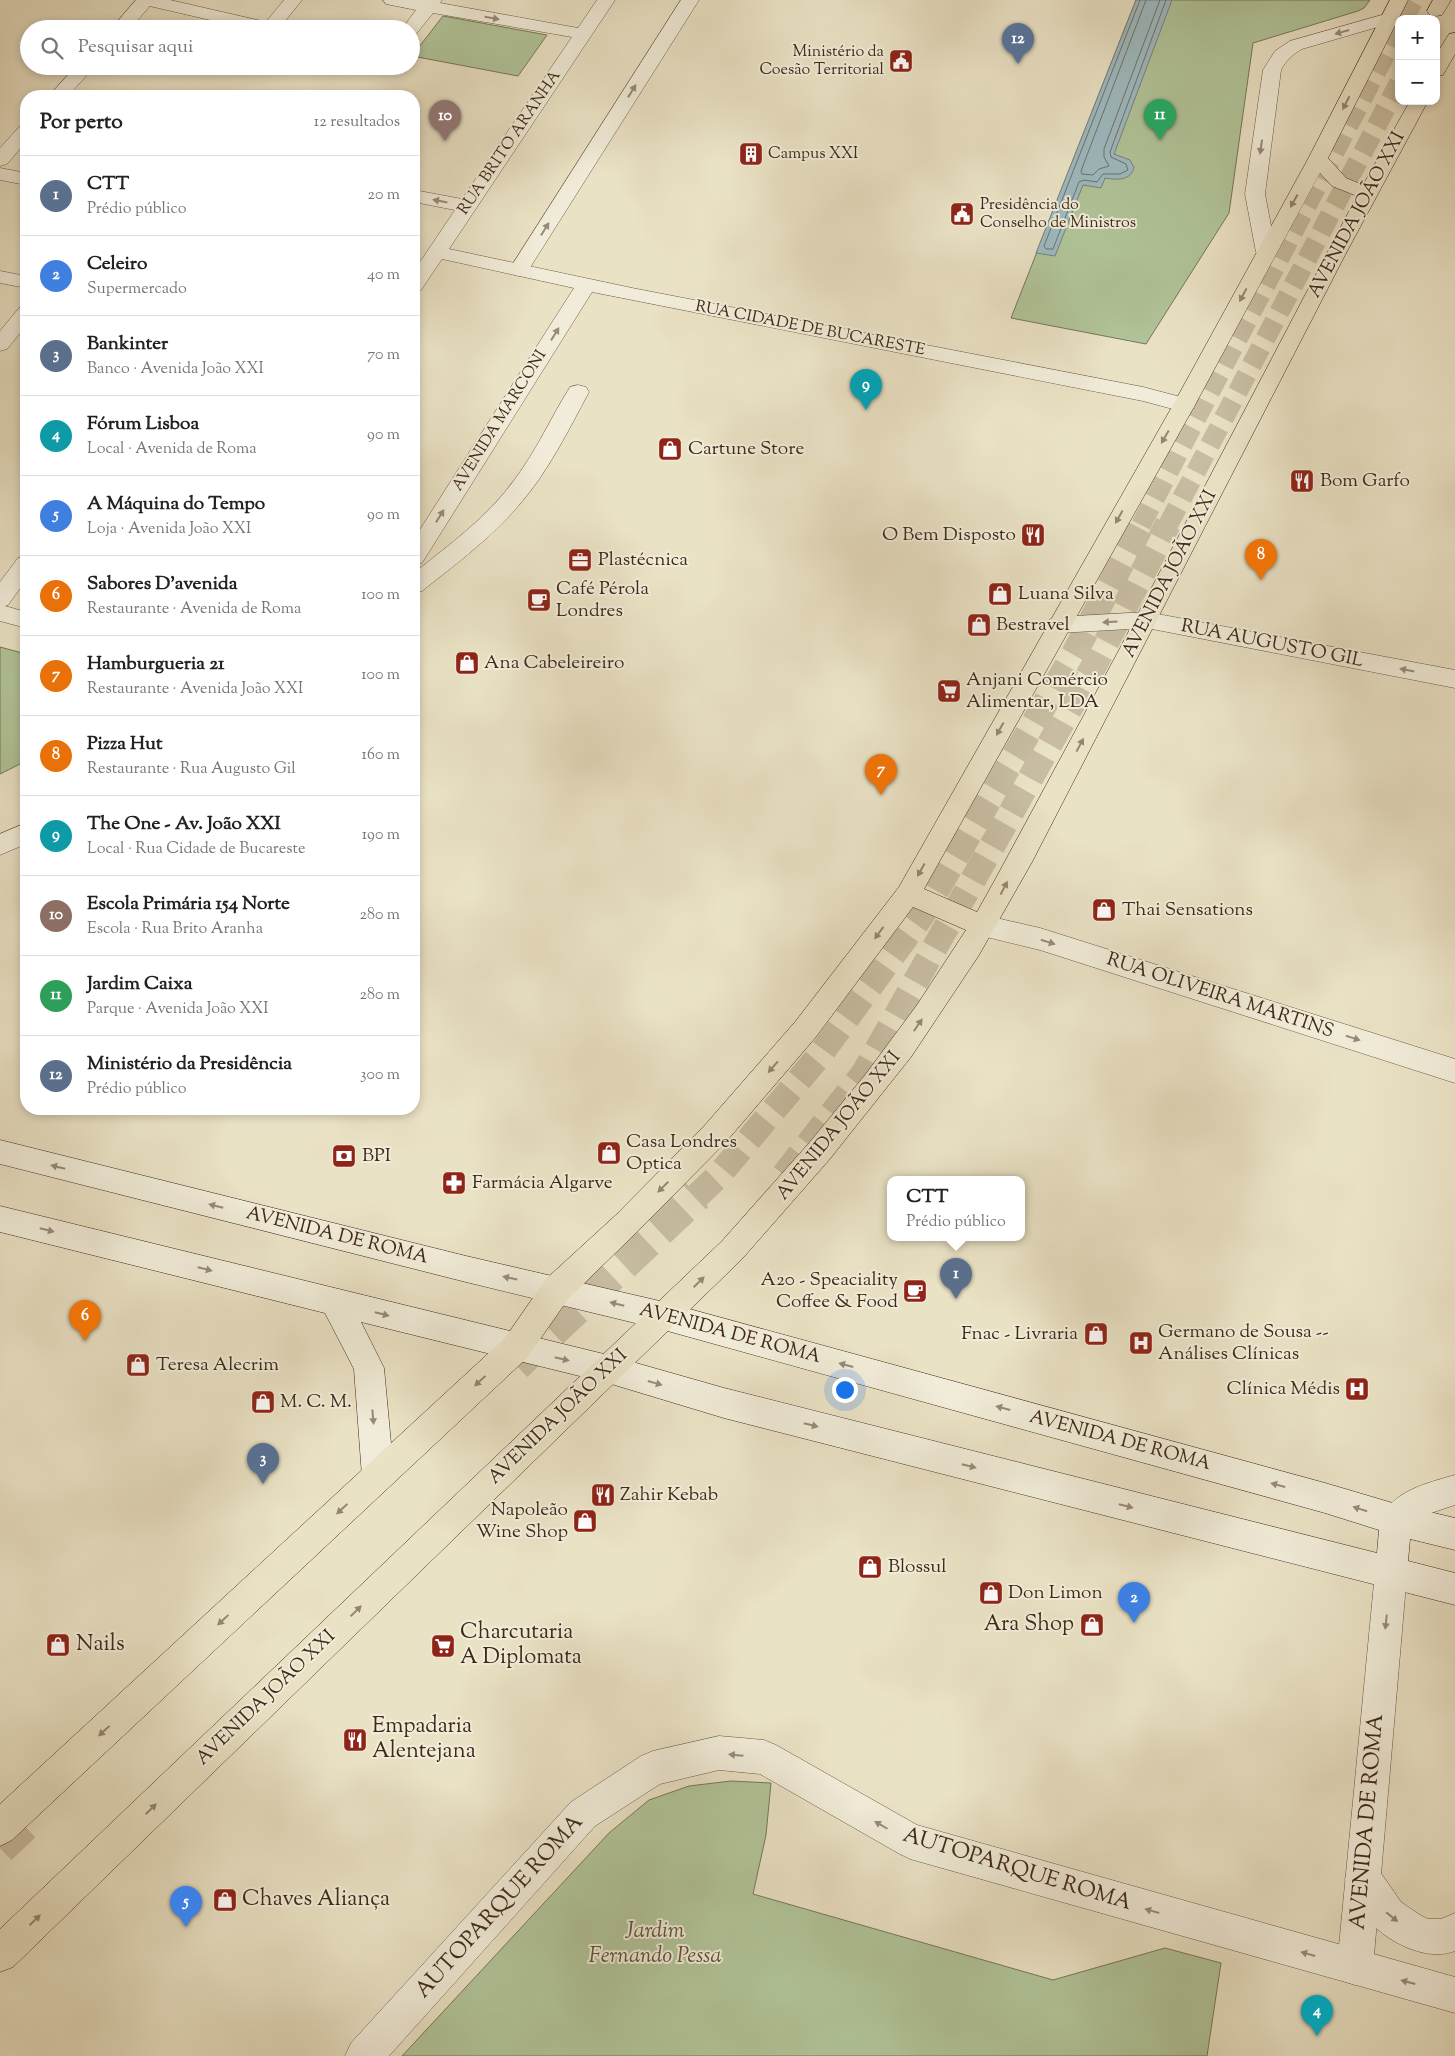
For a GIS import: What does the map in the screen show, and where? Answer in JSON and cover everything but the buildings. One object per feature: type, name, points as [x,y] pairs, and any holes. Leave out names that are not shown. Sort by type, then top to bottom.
[{"type":"main road","points":[[0,1828],[516,1348],[557,1289],[627,1223],[715,1134],[805,1030],[908,894],[1058,625],[1184,405],[1318,159],[1399,0]]},
{"type":"main road","points":[[1440,64],[1455,38]]},
{"type":"main road","name":"AVENIDA JOÃO XXI","points":[[0,1954],[732,1250],[801,1175],[897,1055],[983,926],[1147,620],[1368,193],[1417,105]]},
{"type":"main road","points":[[1318,159],[1339,182],[1368,193]]},
{"type":"main road","points":[[908,894],[983,926]]},
{"type":"street","points":[[128,20],[146,0],[236,20]]},
{"type":"street","points":[[278,20],[293,0]]},
{"type":"street","points":[[392,0],[431,3],[583,34]]},
{"type":"street","name":"RUA BRITO ARANHA","points":[[420,272],[427,256],[467,206],[606,0]]},
{"type":"street","points":[[519,270],[690,0]]},
{"type":"street","points":[[418,20],[431,3]]},
{"type":"street","points":[[1266,252],[1255,194],[1272,70],[1278,58],[1284,51],[1296,45],[1389,18]]},
{"type":"street","points":[[64,90],[78,75]]},
{"type":"street","points":[[0,160],[20,138]]},
{"type":"street","points":[[0,174],[20,178]]},
{"type":"street","points":[[420,197],[467,206]]},
{"type":"street","name":"RUA CIDADE DE BUCARESTE","points":[[427,256],[519,270],[586,285],[1143,394],[1184,405]]},
{"type":"street","points":[[0,277],[20,281]]},
{"type":"street","name":"AVENIDA MARCONI","points":[[420,548],[586,285]]},
{"type":"street","points":[[0,344],[20,320]]},
{"type":"street","points":[[420,580],[490,522],[511,501],[539,462],[578,392]]},
{"type":"street","points":[[0,599],[20,572]]},
{"type":"street","points":[[0,613],[20,618]]},
{"type":"street","name":"RUA AUGUSTO GIL","points":[[1058,625],[1147,620],[1455,679]]},
{"type":"street","points":[[0,845],[20,836]]},
{"type":"street","name":"RUA OLIVEIRA MARTINS","points":[[983,926],[1040,939],[1455,1071]]},
{"type":"street","name":"AVENIDA DE ROMA","points":[[0,1152],[466,1269],[557,1289],[664,1316],[1325,1498],[1396,1520],[1455,1534]]},
{"type":"street","points":[[0,1218],[516,1348],[608,1369],[734,1406],[1455,1589]]},
{"type":"street","points":[[335,1302],[369,1368],[378,1476]]},
{"type":"street","points":[[1396,1520],[1422,1500],[1455,1490]]},
{"type":"street","name":"AVENIDA DE ROMA","points":[[1355,1967],[1396,1520]]},
{"type":"street","name":"AUTOPARQUE ROMA","points":[[364,2056],[583,1814],[653,1768],[718,1753],[764,1757],[910,1841],[1355,1967]]},
{"type":"street","points":[[1363,1878],[1388,1915],[1407,1928],[1428,1937],[1445,1937],[1455,1931]]},
{"type":"street","points":[[1355,1967],[1455,1995]]},
{"type":"green space","points":[[1136,0],[1370,0],[1364,8],[1358,11],[1253,43],[1229,213],[1146,344],[1011,318]]},
{"type":"green space","points":[[443,16],[547,35],[518,76],[420,58],[420,46]]},
{"type":"green space","points":[[0,647],[20,652],[20,764],[0,774]]},
{"type":"green space","name":"Jardim Fernando Pessa","points":[[731,1781],[771,1783],[766,1835],[753,1894],[1053,1980],[1165,1948],[1221,1963],[1207,2056],[402,2056],[609,1833],[649,1800],[689,1786]]},
{"type":"water","points":[[1136,0],[1172,0],[1114,154],[1130,160],[1134,167],[1127,177],[1105,178],[1101,188],[1083,185],[1055,256],[1036,253]]},
{"type":"tunnel","points":[[1405,15],[1414,0]]},
{"type":"tunnel","points":[[1141,525],[1395,36]]},
{"type":"tunnel","points":[[1168,525],[1395,91]]},
{"type":"tunnel","points":[[696,1197],[718,1176],[820,1055],[922,915],[1074,654],[1142,524]]},
{"type":"tunnel","points":[[784,1175],[864,1073],[1096,662],[1168,524]]},
{"type":"tunnel","points":[[516,1365],[697,1195]]},
{"type":"tunnel","points":[[0,1848],[32,1818]]},
{"type":"place","name":"Ministério da Coesão Territorial","points":[[901,61]]},
{"type":"place","name":"Ministério da Presidência","points":[[1018,64]]},
{"type":"place","name":"Jardim Caixa","points":[[1160,140]]},
{"type":"place","name":"Escola Primária 154 Norte","points":[[445,141]]},
{"type":"place","name":"Campus XXI","points":[[751,154]]},
{"type":"place","name":"Presidência do Conselho de Ministros","points":[[962,214]]},
{"type":"place","name":"The One - Av. João XXI","points":[[866,410]]},
{"type":"place","name":"Cartune Store","points":[[670,449]]},
{"type":"place","name":"Bom Garfo","points":[[1302,481]]},
{"type":"place","name":"O Bem Disposto","points":[[1033,535]]},
{"type":"place","name":"Plastécnica","points":[[580,560]]},
{"type":"place","name":"Pizza Hut","points":[[1261,580]]},
{"type":"place","name":"Luana Silva","points":[[1000,594]]},
{"type":"place","name":"Café Pérola Londres","points":[[539,600]]},
{"type":"place","name":"Bestravel","points":[[979,625]]},
{"type":"place","name":"Ana Cabeleireiro","points":[[467,663]]},
{"type":"place","name":"Anjani Comércio Alimentar, LDA","points":[[949,691]]},
{"type":"place","name":"Hamburgueria 21","points":[[881,795]]},
{"type":"place","name":"Thai Sensations","points":[[1104,910]]},
{"type":"place","name":"Casa Londres Optica","points":[[609,1153]]},
{"type":"place","name":"BPI","points":[[344,1156]]},
{"type":"place","name":"Farmácia Algarve","points":[[454,1183]]},
{"type":"place","name":"A20 - Speaciality Coffee & Food","points":[[915,1291]]},
{"type":"place","name":"CTT","points":[[956,1299]]},
{"type":"place","name":"Fnac - Livraria","points":[[1096,1334]]},
{"type":"place","name":"Sabores D'avenida","points":[[85,1341]]},
{"type":"place","name":"Germano de Sousa -- Análises Clínicas","points":[[1141,1343]]},
{"type":"place","name":"Teresa Alecrim","points":[[138,1365]]},
{"type":"place","name":"Clínica Médis","points":[[1357,1389]]},
{"type":"place","name":"M. C. M.","points":[[263,1402]]},
{"type":"place","name":"Bankinter","points":[[263,1484]]},
{"type":"place","name":"Zahir Kebab","points":[[603,1495]]},
{"type":"place","name":"Napoleão Wine Shop","points":[[585,1521]]},
{"type":"place","name":"Blossul","points":[[870,1567]]},
{"type":"place","name":"Don Limon","points":[[991,1593]]},
{"type":"place","name":"Celeiro","points":[[1134,1623]]},
{"type":"place","name":"Ara Shop","points":[[1092,1625]]},
{"type":"place","name":"Nails","points":[[58,1645]]},
{"type":"place","name":"Charcutaria A Diplomata","points":[[443,1646]]},
{"type":"place","name":"Empadaria Alentejana","points":[[355,1740]]},
{"type":"place","name":"Chaves Aliança","points":[[225,1900]]},
{"type":"place","name":"A Máquina do Tempo","points":[[186,1927]]},
{"type":"place","name":"Fórum Lisboa","points":[[1317,2036]]}]
